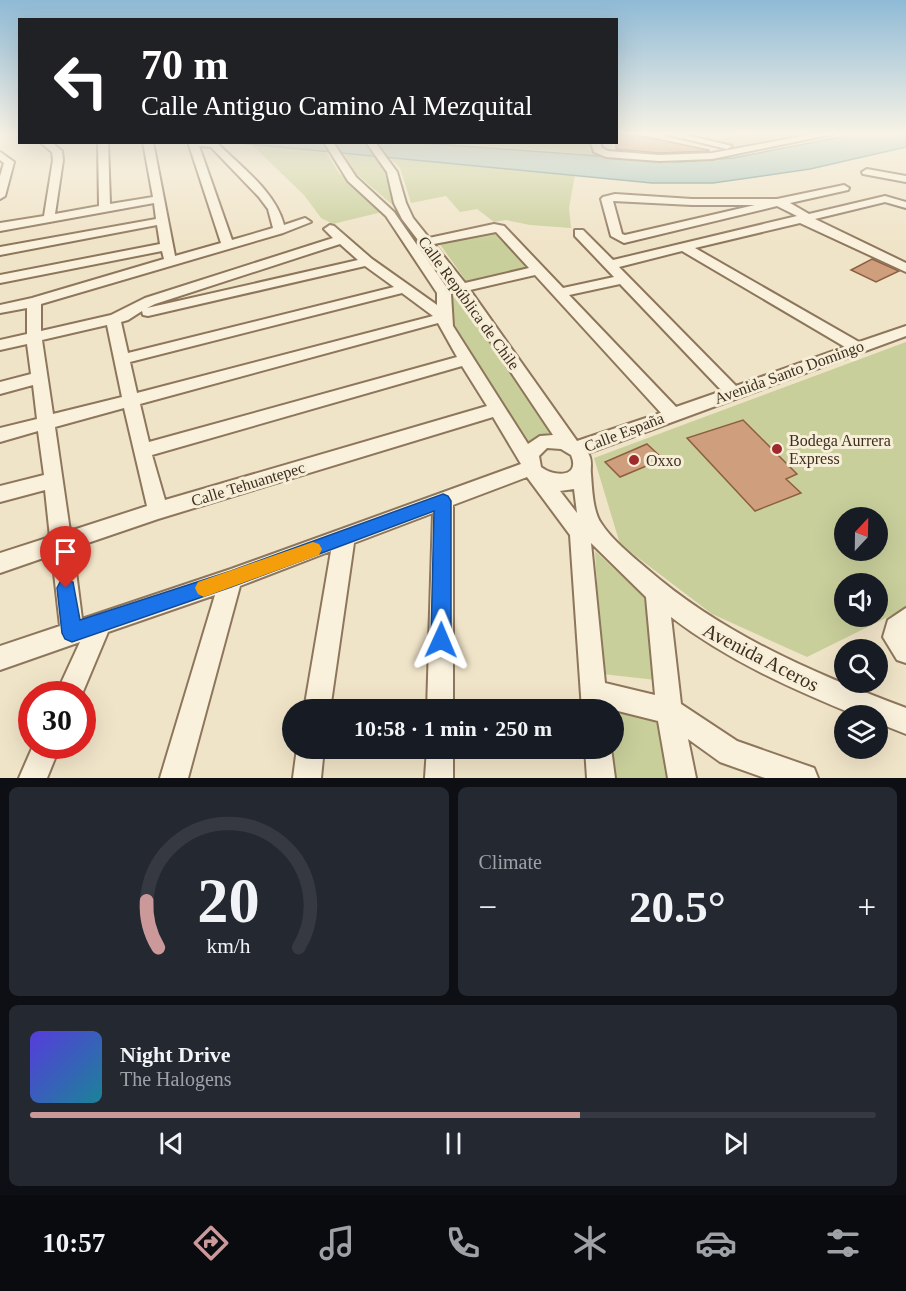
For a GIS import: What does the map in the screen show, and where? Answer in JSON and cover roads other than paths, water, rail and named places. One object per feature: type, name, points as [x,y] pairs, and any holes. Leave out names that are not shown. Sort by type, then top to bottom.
[{"type":"street","points":[[0,196],[7,170]]},
{"type":"street","points":[[49,218],[56,170]]},
{"type":"street","points":[[104,170],[105,208]]},
{"type":"street","points":[[153,170],[170,262]]},
{"type":"street","points":[[203,170],[228,245]]},
{"type":"street","points":[[239,170],[270,202],[279,230]]},
{"type":"street","name":"Calle República de Chile","points":[[345,170],[351,179],[390,214],[444,293],[444,317],[449,332],[532,467],[587,531]]},
{"type":"street","name":"Calle República de Chile","points":[[390,170],[394,176],[404,213],[462,288],[573,447]]},
{"type":"street","points":[[894,176],[905,170]]},
{"type":"street","points":[[867,172],[906,179]]},
{"type":"street","points":[[844,188],[773,203],[663,214],[615,197],[608,198],[607,201],[618,237],[624,238],[663,214],[773,203],[906,268]]},
{"type":"street","points":[[610,265],[885,198],[906,205]]},
{"type":"street","points":[[0,227],[159,199]]},
{"type":"street","points":[[0,251],[162,221]]},
{"type":"street","points":[[0,309],[34,302],[305,222]]},
{"type":"street","points":[[426,242],[498,228],[672,414]]},
{"type":"street","points":[[330,229],[367,262],[444,317]]},
{"type":"street","points":[[579,233],[732,392]]},
{"type":"street","points":[[113,320],[150,302],[340,240]]},
{"type":"street","points":[[0,279],[167,246]]},
{"type":"street","points":[[682,246],[856,347]]},
{"type":"street","points":[[0,345],[367,262]]},
{"type":"street","points":[[444,293],[539,270]]},
{"type":"street","points":[[561,293],[623,279]]},
{"type":"street","points":[[123,359],[403,289]]},
{"type":"street","points":[[34,302],[34,337],[72,633]]},
{"type":"street","points":[[0,435],[444,317]]},
{"type":"street","points":[[113,320],[123,359],[130,402],[158,511]]},
{"type":"street","name":"Avenida Santo Domingo","points":[[672,414],[906,331]]},
{"type":"street","points":[[142,451],[467,359]]},
{"type":"street","points":[[0,388],[39,378]]},
{"type":"street","name":"Calle Tehuantepec","points":[[0,563],[158,511],[498,409]]},
{"type":"street","name":"Calle España","points":[[573,447],[672,414]]},
{"type":"street","points":[[581,473],[564,483],[549,482],[532,467],[530,454],[539,444],[555,441],[573,447],[583,461],[581,473],[588,520],[594,699]]},
{"type":"street","points":[[0,658],[231,579],[532,467]]},
{"type":"street","points":[[0,494],[54,480]]},
{"type":"street","points":[[440,699],[443,501]]},
{"type":"street","name":"Avenida Aceros","points":[[587,531],[657,595],[689,619],[758,660],[793,677],[906,721]]},
{"type":"street","points":[[319,699],[344,538]]},
{"type":"street","points":[[174,778],[231,579]]},
{"type":"street","points":[[657,595],[669,711],[682,778]]},
{"type":"street","points":[[906,619],[896,628],[895,637],[906,651]]},
{"type":"street","points":[[75,681],[99,624]]},
{"type":"street","points":[[624,705],[669,711],[730,752],[804,778]]},
{"type":"street","points":[[33,778],[41,759]]},
{"type":"street","points":[[307,778],[310,759]]},
{"type":"street","points":[[439,778],[440,759]]},
{"type":"street","points":[[599,759],[601,778]]},
{"type":"water","points":[[521,170],[801,170],[713,183],[652,183]]},
{"type":"place","name":"Bodega Aurrera Express","points":[[777,449]]},
{"type":"place","name":"Oxxo","points":[[634,460]]}]
